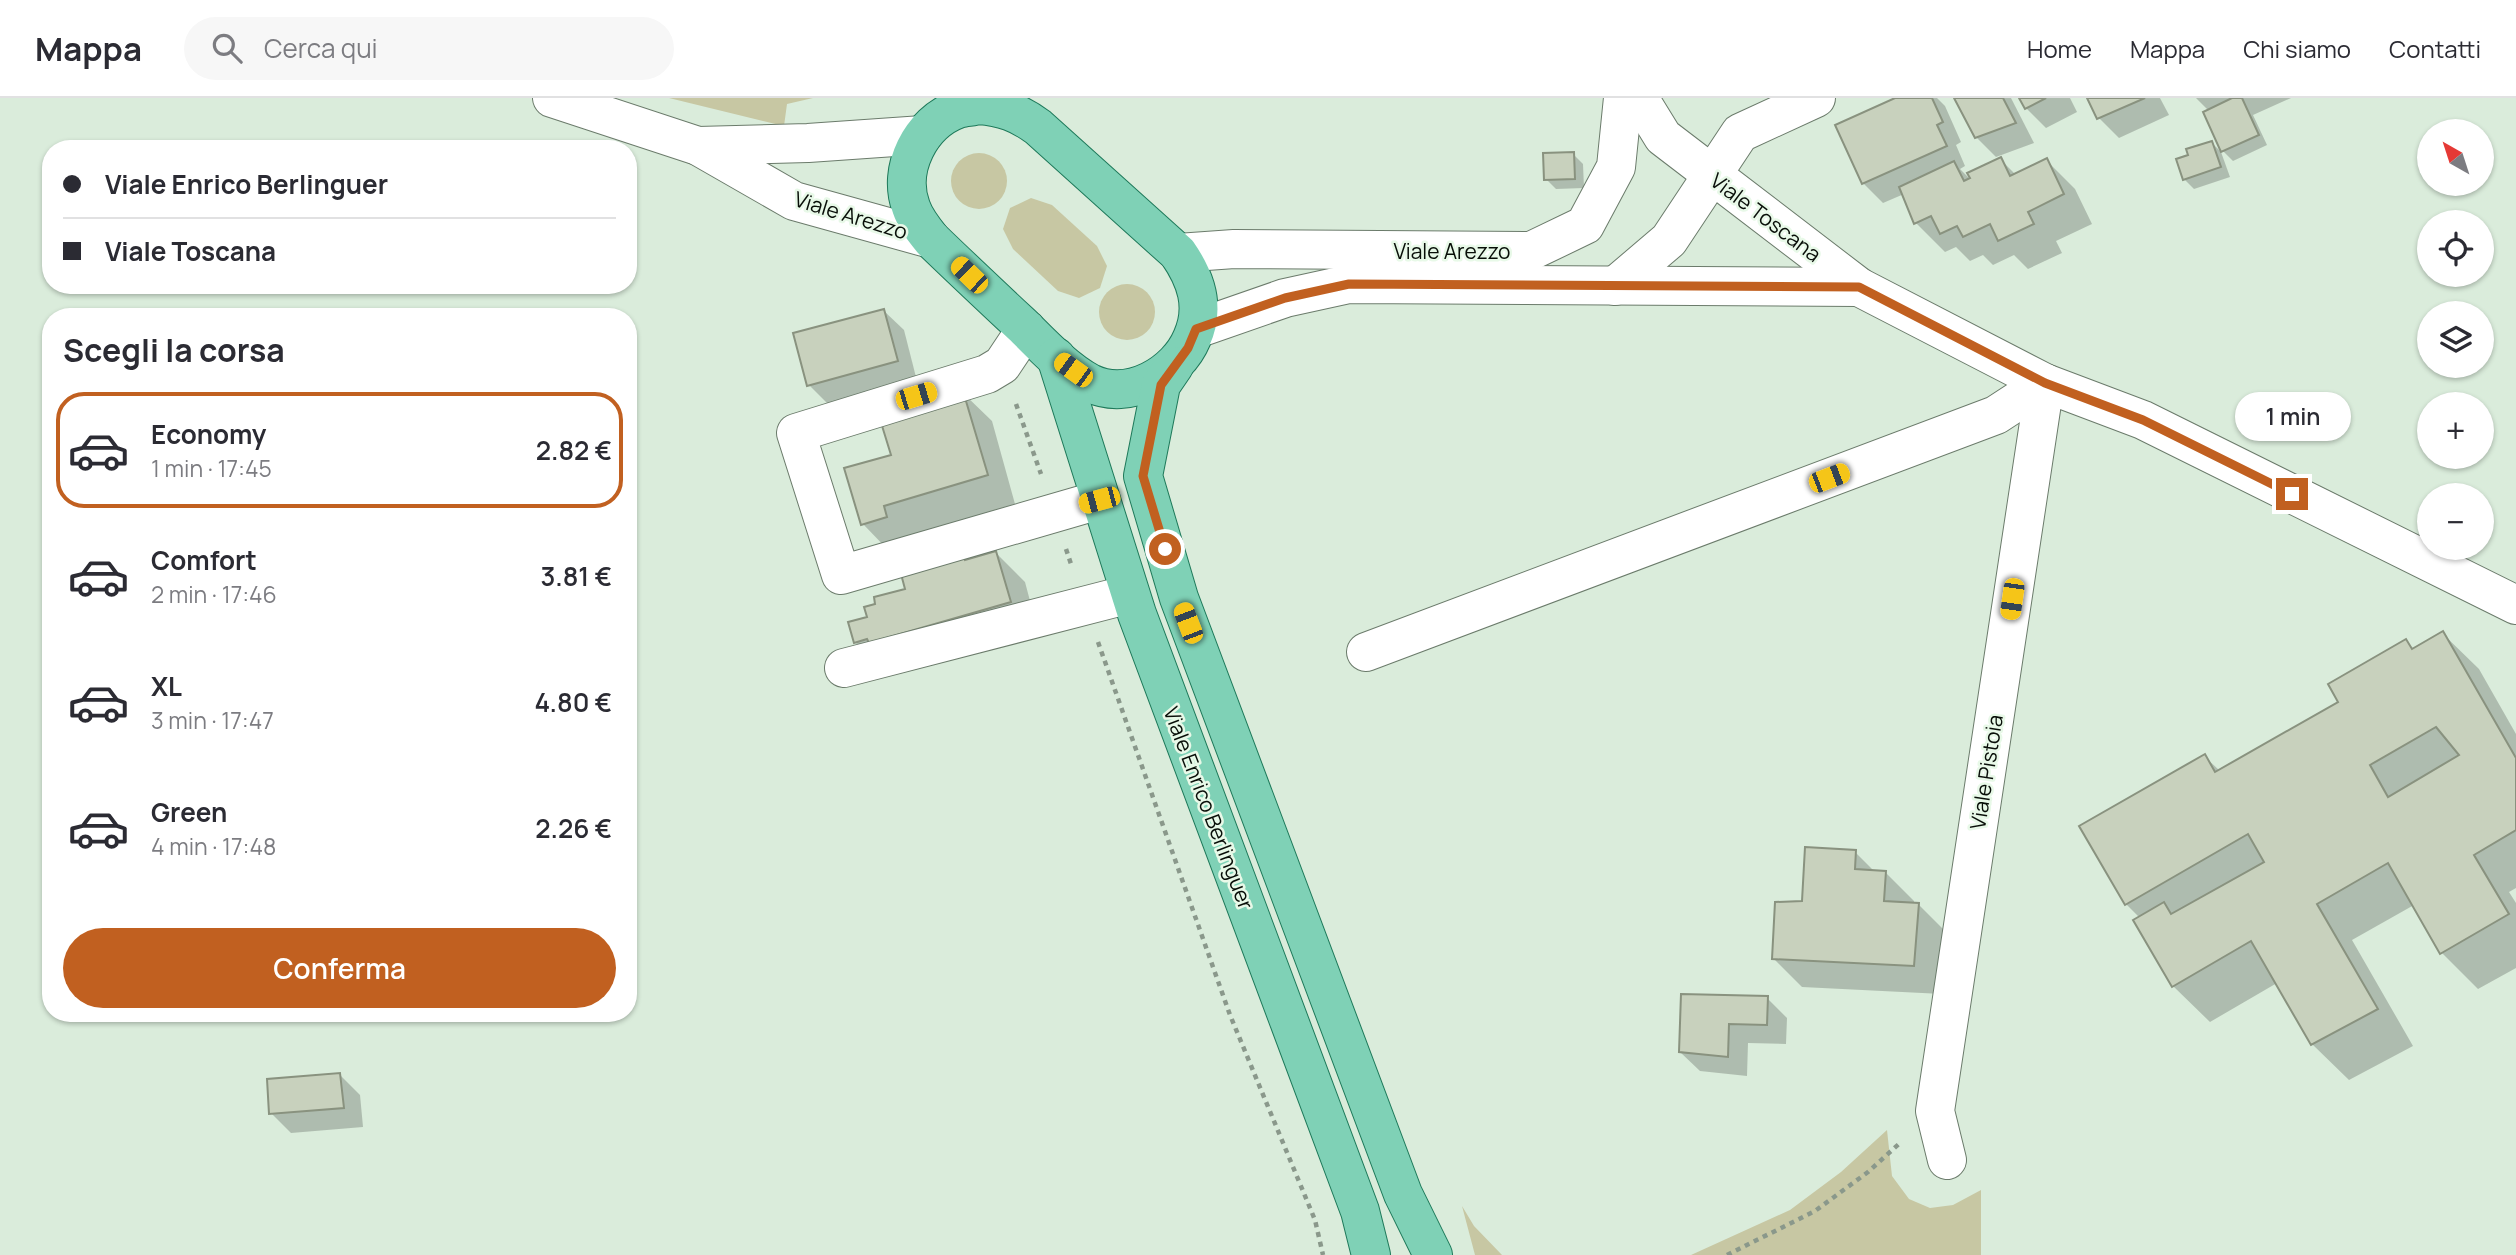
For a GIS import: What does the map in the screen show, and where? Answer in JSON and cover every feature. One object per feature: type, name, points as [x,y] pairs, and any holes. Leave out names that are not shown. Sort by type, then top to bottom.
[{"type":"main road","points":[[1174,366],[1156,379],[1136,386],[1113,388],[1091,383],[1056,357],[931,239],[919,224],[911,207],[907,188],[908,169],[923,135],[960,104],[1001,107],[1021,114],[1036,112],[1178,253],[1190,270],[1197,289],[1199,310],[1196,329],[1188,348],[1161,385],[1143,476],[1179,598],[1404,1194],[1433,1255]]},
{"type":"main road","name":"Viale Enrico Berlinguer","points":[[1056,357],[1130,594],[1360,1211],[1371,1255]]},
{"type":"street","name":"Viale Arezzo","points":[[552,98],[698,146],[794,201],[931,239]]},
{"type":"street","name":"Viale Arezzo","points":[[1178,253],[1234,249],[1531,251],[1585,225],[1616,167],[1623,98]]},
{"type":"street","name":"Viale Toscana","points":[[1639,98],[1663,137],[1859,287],[2045,383],[2143,420],[2516,605]]},
{"type":"street","points":[[1615,286],[1668,240],[1740,133],[1816,98]]},
{"type":"street","name":"Viale Arezzo","points":[[698,146],[808,144],[923,135]]},
{"type":"street","name":"Viale Arezzo","points":[[1196,329],[1285,298],[1349,284],[1859,287]]},
{"type":"street","points":[[1026,329],[1002,365],[987,374],[796,433],[841,575],[1099,500]]},
{"type":"street","points":[[1366,652],[1996,415],[2045,383]]},
{"type":"street","name":"Viale Pistoia","points":[[1947,1160],[1935,1111],[2045,383]]},
{"type":"street","points":[[844,668],[1130,594]]},
{"type":"path","points":[[1727,1255],[1815,1212],[1868,1172],[1935,1111]]},
{"type":"green space","points":[[669,98],[813,98],[787,104],[784,126]]},
{"type":"green space","points":[[979,153],[990,155],[999,161],[1005,170],[1005,192],[999,201],[990,207],[979,209],[968,207],[959,201],[953,192],[951,181],[953,170],[959,161],[968,155]]},
{"type":"green space","points":[[1031,198],[1052,205],[1097,246],[1107,266],[1100,288],[1079,298],[1058,291],[1013,249],[1003,229],[1010,208]]},
{"type":"green space","points":[[1127,284],[1138,286],[1147,292],[1153,301],[1153,323],[1147,332],[1138,338],[1127,340],[1116,338],[1107,332],[1101,323],[1099,312],[1101,301],[1107,292],[1116,286]]},
{"type":"green space","points":[[1887,1130],[1892,1176],[1909,1199],[1930,1208],[1953,1205],[1981,1190],[1981,1255],[1691,1255],[1790,1210],[1841,1172]]},
{"type":"green space","points":[[1462,1206],[1474,1226],[1502,1255],[1475,1255]]},
{"type":"building","points":[[1895,98],[1932,98],[1943,122],[1937,125],[1947,146],[1862,184],[1835,125]]},
{"type":"building","points":[[1954,98],[2003,98],[2016,123],[1975,138]]},
{"type":"building","points":[[2019,98],[2046,98],[2025,109]]},
{"type":"building","points":[[2087,98],[2145,98],[2097,119]]},
{"type":"building","points":[[2232,98],[2242,98],[2259,135],[2221,152],[2203,112]]},
{"type":"building","points":[[2212,141],[2221,167],[2183,180],[2176,159],[2188,155],[2186,149]]},
{"type":"building","points":[[1574,152],[1575,179],[1544,180],[1543,153]]},
{"type":"building","points":[[2001,157],[2010,176],[2047,158],[2064,194],[2028,212],[2034,224],[1998,241],[1990,224],[1963,237],[1957,226],[1940,234],[1931,216],[1914,224],[1899,187],[1954,161],[1964,181],[1970,178],[1967,173]]},
{"type":"building","points":[[884,309],[898,361],[807,386],[793,333]]},
{"type":"building","points":[[963,391],[988,475],[884,506],[887,517],[861,525],[844,468],[891,455],[879,416]]},
{"type":"building","points":[[996,551],[1011,602],[869,643],[867,639],[854,643],[848,622],[867,617],[864,607],[875,604],[874,597],[905,589],[901,574],[964,556],[965,560]]},
{"type":"building","points":[[2443,631],[2516,758],[2516,830],[2474,855],[2509,914],[2440,954],[2388,863],[2317,904],[2378,1009],[2311,1045],[2251,941],[2172,987],[2133,920],[2164,902],[2171,914],[2264,862],[2248,834],[2125,905],[2079,826],[2205,754],[2215,772],[2338,702],[2328,684],[2406,639],[2412,649]],"holes":[[[2436,727],[2459,755],[2388,797],[2370,765]]]},
{"type":"building","points":[[1805,847],[1856,850],[1855,869],[1886,871],[1884,901],[1919,903],[1914,966],[1772,959],[1775,902],[1802,901]]},
{"type":"building","points":[[1681,994],[1768,996],[1767,1025],[1729,1024],[1728,1057],[1679,1052]]},
{"type":"building","points":[[340,1073],[344,1108],[269,1114],[267,1079]]},
{"type":"route","points":[[1165,549],[1143,476],[1161,385],[1188,348],[1196,329],[1285,298],[1349,284],[1859,287],[2045,383],[2143,420],[2292,494]]}]
